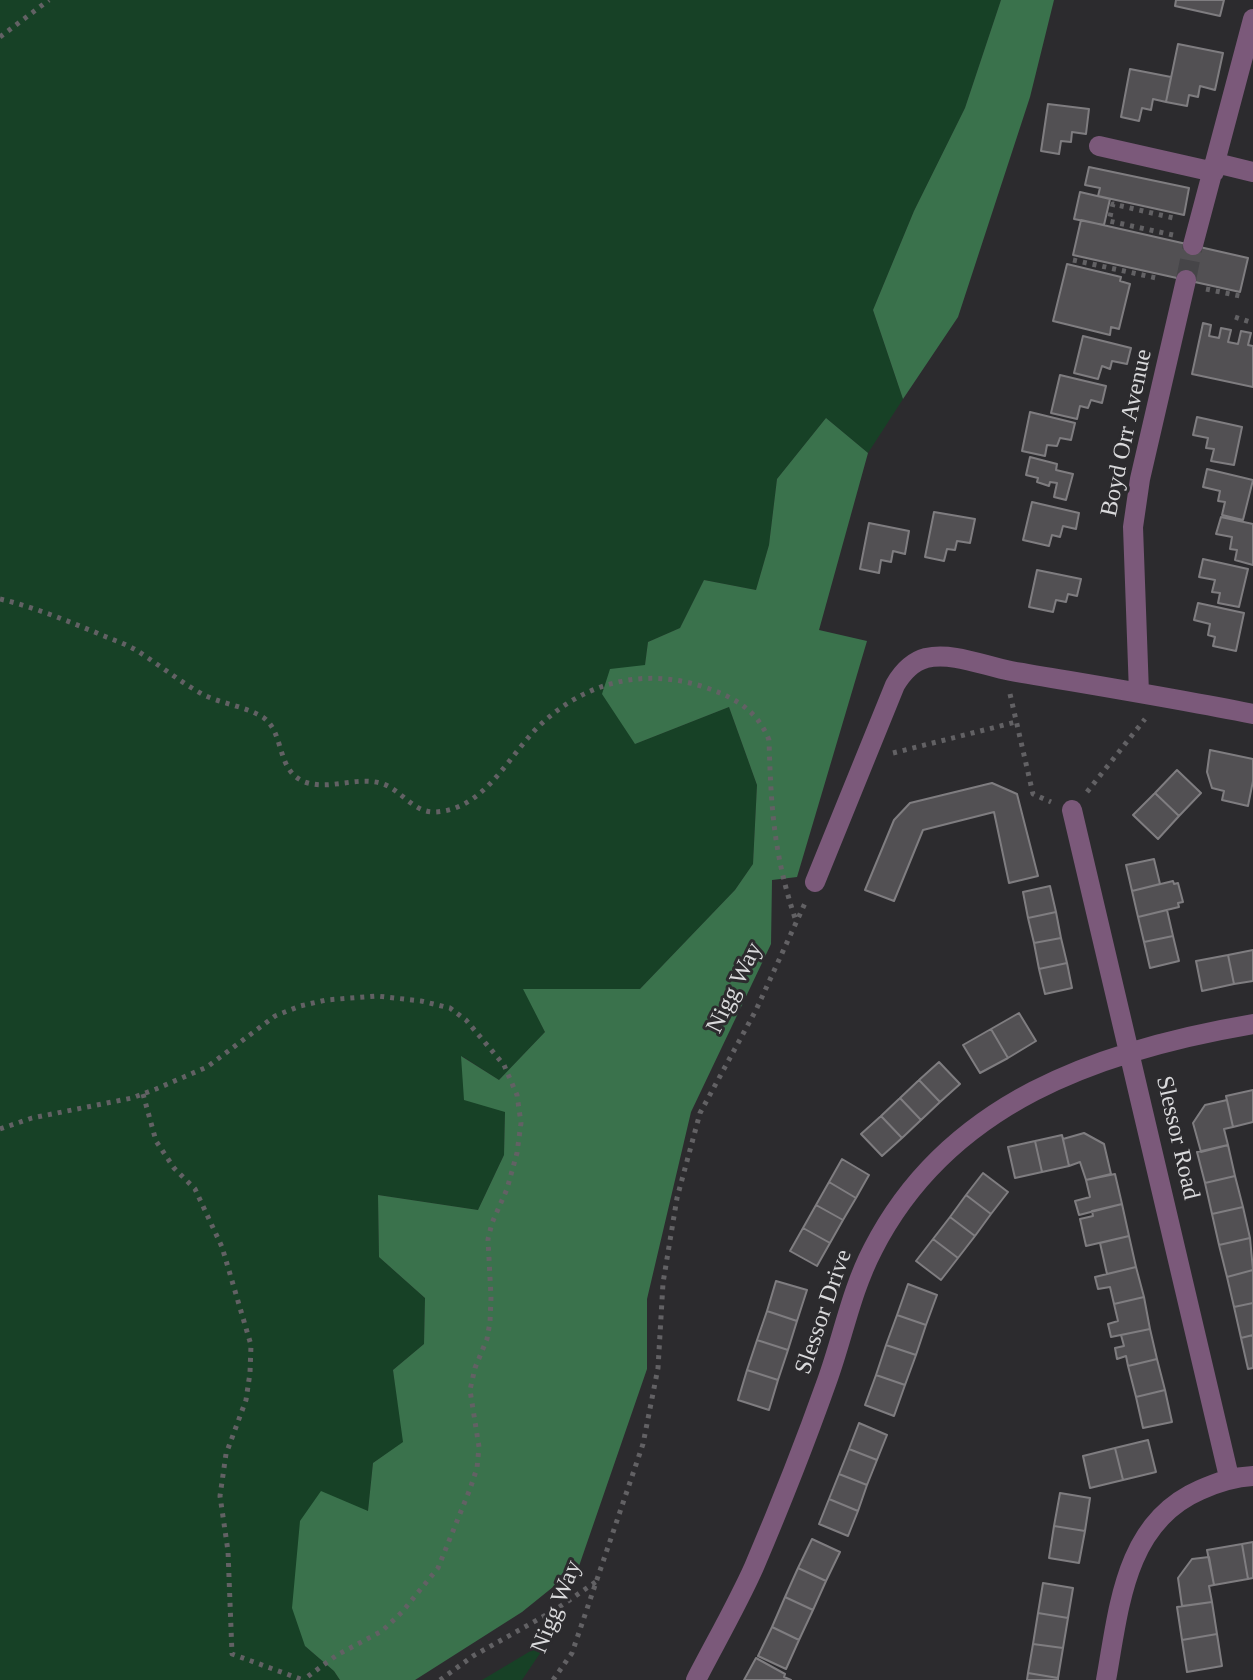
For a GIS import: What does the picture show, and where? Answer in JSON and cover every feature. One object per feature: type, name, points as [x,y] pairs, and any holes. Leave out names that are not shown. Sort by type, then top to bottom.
[{"type":"street","points":[[1184,240],[1199,222],[1253,19]]},
{"type":"street","points":[[1099,146],[1253,172]]},
{"type":"street","name":"Boyd Orr Avenue","points":[[1139,693],[1133,527],[1140,479],[1186,280]]},
{"type":"street","points":[[815,882],[895,685],[912,664],[925,659],[951,657],[1005,670],[1253,714]]},
{"type":"street","name":"Slessor Road","points":[[1072,810],[1229,1477]]},
{"type":"street","name":"Slessor Drive","points":[[696,1680],[753,1568],[828,1380],[848,1311],[873,1249],[907,1196],[951,1147],[999,1109],[1062,1075],[1204,1033],[1253,1024]]},
{"type":"street","points":[[1106,1680],[1124,1582],[1148,1532],[1165,1511],[1183,1497],[1229,1477],[1253,1476]]},
{"type":"path","points":[[0,37],[49,0]]},
{"type":"path","points":[[1184,240],[1109,221],[1113,204],[1199,222]]},
{"type":"path","points":[[1073,260],[1163,279]]},
{"type":"path","points":[[1235,317],[1253,323]]},
{"type":"path","points":[[0,599],[34,607],[133,648],[203,695],[261,716],[274,727],[284,761],[294,776],[306,782],[380,782],[417,807],[431,812],[455,809],[466,803],[506,766],[534,731],[556,711],[608,682],[635,678],[669,680],[728,696],[752,712],[764,725],[769,740],[774,837],[782,881],[796,921]]},
{"type":"path","points":[[1005,670],[1033,794],[1072,810],[1162,698]]},
{"type":"path","points":[[864,760],[1016,722]]},
{"type":"path","name":"Nigg Way","points":[[553,1680],[572,1653],[643,1444],[658,1368],[663,1283],[677,1198],[700,1113],[756,1010],[815,882]]},
{"type":"path","points":[[0,1129],[32,1118],[143,1094],[207,1067],[275,1016],[326,1000],[377,996],[450,1008],[466,1020],[504,1065],[517,1095],[521,1123],[507,1189],[488,1239],[489,1331],[470,1390],[479,1447],[477,1468],[438,1568],[402,1612],[382,1631],[337,1655],[303,1680],[232,1654],[228,1551],[220,1496],[226,1454],[246,1400],[251,1345],[222,1247],[195,1189],[174,1168],[156,1141],[143,1094]]},
{"type":"path","points":[[440,1680],[473,1656],[555,1610],[598,1580]]},
{"type":"green space","points":[[0,0],[1001,0],[965,108],[914,211],[873,310],[903,399],[868,453],[826,418],[777,479],[769,545],[756,590],[704,580],[680,628],[648,642],[635,744],[729,707],[757,785],[753,864],[735,890],[640,989],[524,989],[545,1032],[499,1080],[462,1056],[505,1112],[504,1155],[478,1210],[378,1195],[379,1257],[425,1298],[424,1344],[393,1370],[404,1442],[373,1463],[368,1512],[305,1646],[340,1680],[0,1680]]},
{"type":"green space","points":[[1001,0],[1054,0],[1030,97],[958,317],[903,399],[873,310],[914,211],[965,108]]},
{"type":"green space","points":[[826,418],[868,453],[819,630],[867,641],[797,877],[772,880],[771,944],[691,1112],[647,1299],[647,1369],[579,1566],[522,1612],[415,1680],[340,1680],[305,1646],[292,1608],[300,1521],[321,1491],[368,1511],[373,1463],[403,1442],[393,1370],[424,1344],[425,1298],[379,1257],[378,1195],[478,1210],[504,1155],[505,1112],[464,1100],[461,1056],[499,1080],[545,1032],[523,989],[640,989],[735,890],[753,864],[757,785],[729,707],[635,744],[602,694],[610,669],[645,665],[648,642],[680,628],[704,580],[756,590],[769,545],[777,479]]},
{"type":"green space","points":[[549,1640],[522,1680],[482,1680]]},
{"type":"building","points":[[1176,0],[1224,0],[1220,16],[1175,6]]},
{"type":"building","points":[[1178,44],[1223,53],[1215,90],[1200,86],[1198,97],[1189,95],[1187,106],[1166,102]]},
{"type":"building","points":[[1130,69],[1171,77],[1166,102],[1153,99],[1151,110],[1142,108],[1139,121],[1121,117]]},
{"type":"building","points":[[1048,104],[1089,109],[1086,134],[1072,132],[1071,142],[1061,141],[1059,154],[1041,151]]},
{"type":"building","points":[[1089,167],[1189,188],[1184,215],[1098,196],[1100,188],[1085,185]]},
{"type":"building","points":[[1080,192],[1110,199],[1104,225],[1074,219]]},
{"type":"building","points":[[1081,220],[1248,258],[1240,292],[1073,255]]},
{"type":"building","points":[[1067,264],[1121,277],[1120,281],[1130,284],[1119,329],[1111,327],[1110,335],[1053,321]]},
{"type":"building","points":[[1203,323],[1211,325],[1209,336],[1219,338],[1221,328],[1231,330],[1228,342],[1238,344],[1241,331],[1251,333],[1248,345],[1253,346],[1253,387],[1192,374]]},
{"type":"building","points":[[1083,336],[1131,348],[1127,364],[1112,361],[1110,369],[1102,366],[1098,379],[1074,373]]},
{"type":"building","points":[[1060,375],[1106,386],[1102,403],[1091,400],[1088,408],[1080,406],[1077,419],[1051,413]]},
{"type":"building","points":[[1030,412],[1075,423],[1071,440],[1060,438],[1057,446],[1047,445],[1045,456],[1022,451]]},
{"type":"building","points":[[1197,417],[1242,427],[1234,465],[1211,461],[1214,449],[1206,448],[1208,438],[1193,435]]},
{"type":"building","points":[[1030,457],[1057,464],[1056,470],[1073,474],[1066,500],[1054,497],[1057,483],[1050,482],[1049,486],[1037,482],[1038,478],[1026,475]]},
{"type":"building","points":[[1207,469],[1253,480],[1243,520],[1222,515],[1225,502],[1218,501],[1220,491],[1203,487]]},
{"type":"building","points":[[1032,502],[1079,513],[1076,529],[1063,526],[1060,537],[1052,535],[1049,546],[1023,540]]},
{"type":"building","points":[[934,512],[975,519],[970,543],[957,541],[955,550],[947,549],[944,561],[925,557]]},
{"type":"building","points":[[1221,517],[1253,524],[1253,565],[1235,560],[1237,550],[1230,549],[1232,537],[1216,534]]},
{"type":"building","points":[[869,523],[909,531],[905,554],[893,551],[891,562],[881,560],[879,573],[860,569]]},
{"type":"building","points":[[1203,559],[1248,569],[1239,607],[1218,603],[1220,593],[1212,592],[1215,580],[1199,577]]},
{"type":"building","points":[[1037,570],[1081,579],[1077,596],[1068,594],[1066,602],[1056,600],[1053,612],[1029,607]]},
{"type":"building","points":[[1198,603],[1244,613],[1236,651],[1213,646],[1215,637],[1208,635],[1210,624],[1194,620]]},
{"type":"building","points":[[1210,750],[1253,759],[1248,806],[1222,800],[1224,791],[1212,788],[1207,772]]},
{"type":"building","points":[[1177,770],[1201,793],[1179,816],[1155,793]]},
{"type":"building","points":[[992,783],[1017,794],[1038,876],[1009,883],[994,812],[923,830],[894,901],[865,890],[894,820],[910,803]]},
{"type":"building","points":[[1155,793],[1179,816],[1158,839],[1133,815]]},
{"type":"building","points":[[1154,859],[1160,884],[1132,891],[1126,865]]},
{"type":"building","points":[[1173,881],[1174,884],[1178,883],[1183,902],[1178,903],[1179,907],[1138,917],[1132,891]]},
{"type":"building","points":[[1050,886],[1056,912],[1028,918],[1023,892]]},
{"type":"building","points":[[1167,910],[1173,936],[1144,942],[1138,917]]},
{"type":"building","points":[[1056,912],[1061,938],[1034,943],[1028,918]]},
{"type":"building","points":[[1173,936],[1179,961],[1150,968],[1144,942]]},
{"type":"building","points":[[1061,938],[1067,963],[1039,969],[1034,943]]},
{"type":"building","points":[[1253,950],[1253,981],[1234,984],[1228,955]]},
{"type":"building","points":[[1228,955],[1234,984],[1202,991],[1196,961]]},
{"type":"building","points":[[1067,963],[1072,988],[1045,994],[1039,969]]},
{"type":"building","points":[[1019,1013],[1036,1041],[1008,1058],[991,1029]]},
{"type":"building","points":[[991,1029],[1008,1058],[980,1073],[963,1045]]},
{"type":"building","points":[[939,1062],[960,1084],[940,1102],[919,1080]]},
{"type":"building","points":[[919,1080],[940,1102],[921,1120],[900,1098]]},
{"type":"building","points":[[1253,1090],[1253,1122],[1233,1127],[1226,1096]]},
{"type":"building","points":[[900,1098],[921,1120],[902,1138],[881,1116]]},
{"type":"building","points":[[1227,1100],[1233,1127],[1224,1129],[1228,1145],[1201,1152],[1193,1123],[1205,1105]]},
{"type":"building","points":[[881,1116],[902,1138],[882,1156],[861,1134]]},
{"type":"building","points":[[1084,1133],[1104,1144],[1111,1174],[1086,1180],[1080,1162],[1069,1166],[1063,1139]]},
{"type":"building","points":[[1062,1135],[1069,1166],[1042,1172],[1035,1141]]},
{"type":"building","points":[[1035,1141],[1042,1172],[1015,1178],[1008,1147]]},
{"type":"building","points":[[1228,1145],[1235,1176],[1205,1183],[1197,1152]]},
{"type":"building","points":[[842,1159],[869,1175],[856,1198],[829,1182]]},
{"type":"building","points":[[983,1173],[1008,1192],[991,1214],[966,1195]]},
{"type":"building","points":[[1115,1174],[1122,1204],[1079,1215],[1075,1201],[1090,1197],[1086,1180]]},
{"type":"building","points":[[1235,1176],[1243,1207],[1212,1214],[1205,1183]]},
{"type":"building","points":[[829,1182],[856,1198],[843,1220],[816,1205]]},
{"type":"building","points":[[966,1195],[991,1214],[975,1236],[950,1217]]},
{"type":"building","points":[[1122,1204],[1129,1236],[1086,1246],[1080,1219],[1093,1216],[1092,1211]]},
{"type":"building","points":[[816,1205],[843,1220],[830,1243],[803,1228]]},
{"type":"building","points":[[1243,1207],[1250,1238],[1219,1245],[1212,1214]]},
{"type":"building","points":[[950,1217],[975,1236],[958,1258],[933,1239]]},
{"type":"building","points":[[803,1228],[830,1243],[817,1266],[790,1251]]},
{"type":"building","points":[[1129,1236],[1136,1267],[1107,1274],[1100,1243]]},
{"type":"building","points":[[1250,1238],[1253,1270],[1227,1277],[1219,1245]]},
{"type":"building","points":[[933,1239],[958,1258],[941,1280],[916,1261]]},
{"type":"building","points":[[1136,1267],[1144,1297],[1114,1304],[1110,1287],[1098,1289],[1095,1277]]},
{"type":"building","points":[[1253,1270],[1253,1303],[1234,1307],[1227,1277]]},
{"type":"building","points":[[776,1281],[807,1290],[797,1321],[767,1311]]},
{"type":"building","points":[[908,1284],[937,1295],[926,1325],[897,1315]]},
{"type":"building","points":[[1144,1297],[1150,1329],[1111,1337],[1108,1324],[1118,1321],[1114,1304]]},
{"type":"building","points":[[1253,1303],[1253,1335],[1241,1338],[1234,1307]]},
{"type":"building","points":[[767,1311],[797,1321],[788,1350],[757,1340]]},
{"type":"building","points":[[897,1315],[926,1325],[916,1355],[886,1345]]},
{"type":"building","points":[[1150,1329],[1157,1359],[1128,1366],[1126,1356],[1117,1359],[1115,1348],[1124,1346],[1121,1335]]},
{"type":"building","points":[[1253,1335],[1253,1368],[1248,1369],[1241,1338]]},
{"type":"building","points":[[757,1340],[788,1350],[778,1380],[747,1370]]},
{"type":"building","points":[[886,1345],[916,1355],[905,1385],[876,1375]]},
{"type":"building","points":[[1157,1359],[1165,1390],[1136,1397],[1128,1366]]},
{"type":"building","points":[[747,1370],[778,1380],[769,1410],[738,1400]]},
{"type":"building","points":[[876,1375],[905,1385],[894,1416],[865,1405]]},
{"type":"building","points":[[1165,1390],[1172,1422],[1143,1428],[1136,1397]]},
{"type":"building","points":[[859,1423],[887,1435],[877,1460],[849,1449]]},
{"type":"building","points":[[1148,1440],[1156,1472],[1123,1480],[1115,1448]]},
{"type":"building","points":[[1115,1448],[1123,1480],[1090,1488],[1083,1456]]},
{"type":"building","points":[[849,1449],[877,1460],[867,1485],[839,1474]]},
{"type":"building","points":[[839,1474],[867,1485],[858,1511],[829,1499]]},
{"type":"building","points":[[1060,1493],[1090,1498],[1085,1531],[1054,1526]]},
{"type":"building","points":[[829,1499],[858,1511],[848,1536],[819,1524]]},
{"type":"building","points":[[1054,1526],[1085,1531],[1079,1563],[1049,1558]]},
{"type":"building","points":[[812,1539],[840,1552],[826,1581],[798,1568]]},
{"type":"building","points":[[1253,1542],[1253,1578],[1248,1579],[1242,1544]]},
{"type":"building","points":[[1242,1544],[1248,1579],[1214,1585],[1207,1550]]},
{"type":"building","points":[[1209,1557],[1214,1585],[1209,1586],[1212,1602],[1182,1606],[1178,1578],[1192,1559]]},
{"type":"building","points":[[798,1568],[826,1581],[813,1610],[785,1597]]},
{"type":"building","points":[[1043,1583],[1073,1588],[1068,1618],[1038,1613]]},
{"type":"building","points":[[785,1597],[813,1610],[799,1640],[772,1627]]},
{"type":"building","points":[[1212,1602],[1217,1634],[1182,1640],[1177,1607]]},
{"type":"building","points":[[1038,1613],[1068,1618],[1063,1648],[1033,1644]]},
{"type":"building","points":[[772,1627],[799,1640],[786,1669],[758,1656]]},
{"type":"building","points":[[1217,1634],[1222,1666],[1187,1672],[1182,1640]]},
{"type":"building","points":[[1033,1644],[1063,1648],[1058,1678],[1028,1673]]},
{"type":"building","points":[[756,1658],[785,1674],[784,1677],[791,1680],[744,1680]]},
{"type":"building","points":[[1028,1673],[1058,1678],[1058,1680],[1027,1680]]},
{"type":"tunnel","points":[[1186,280],[1193,245]]}]
